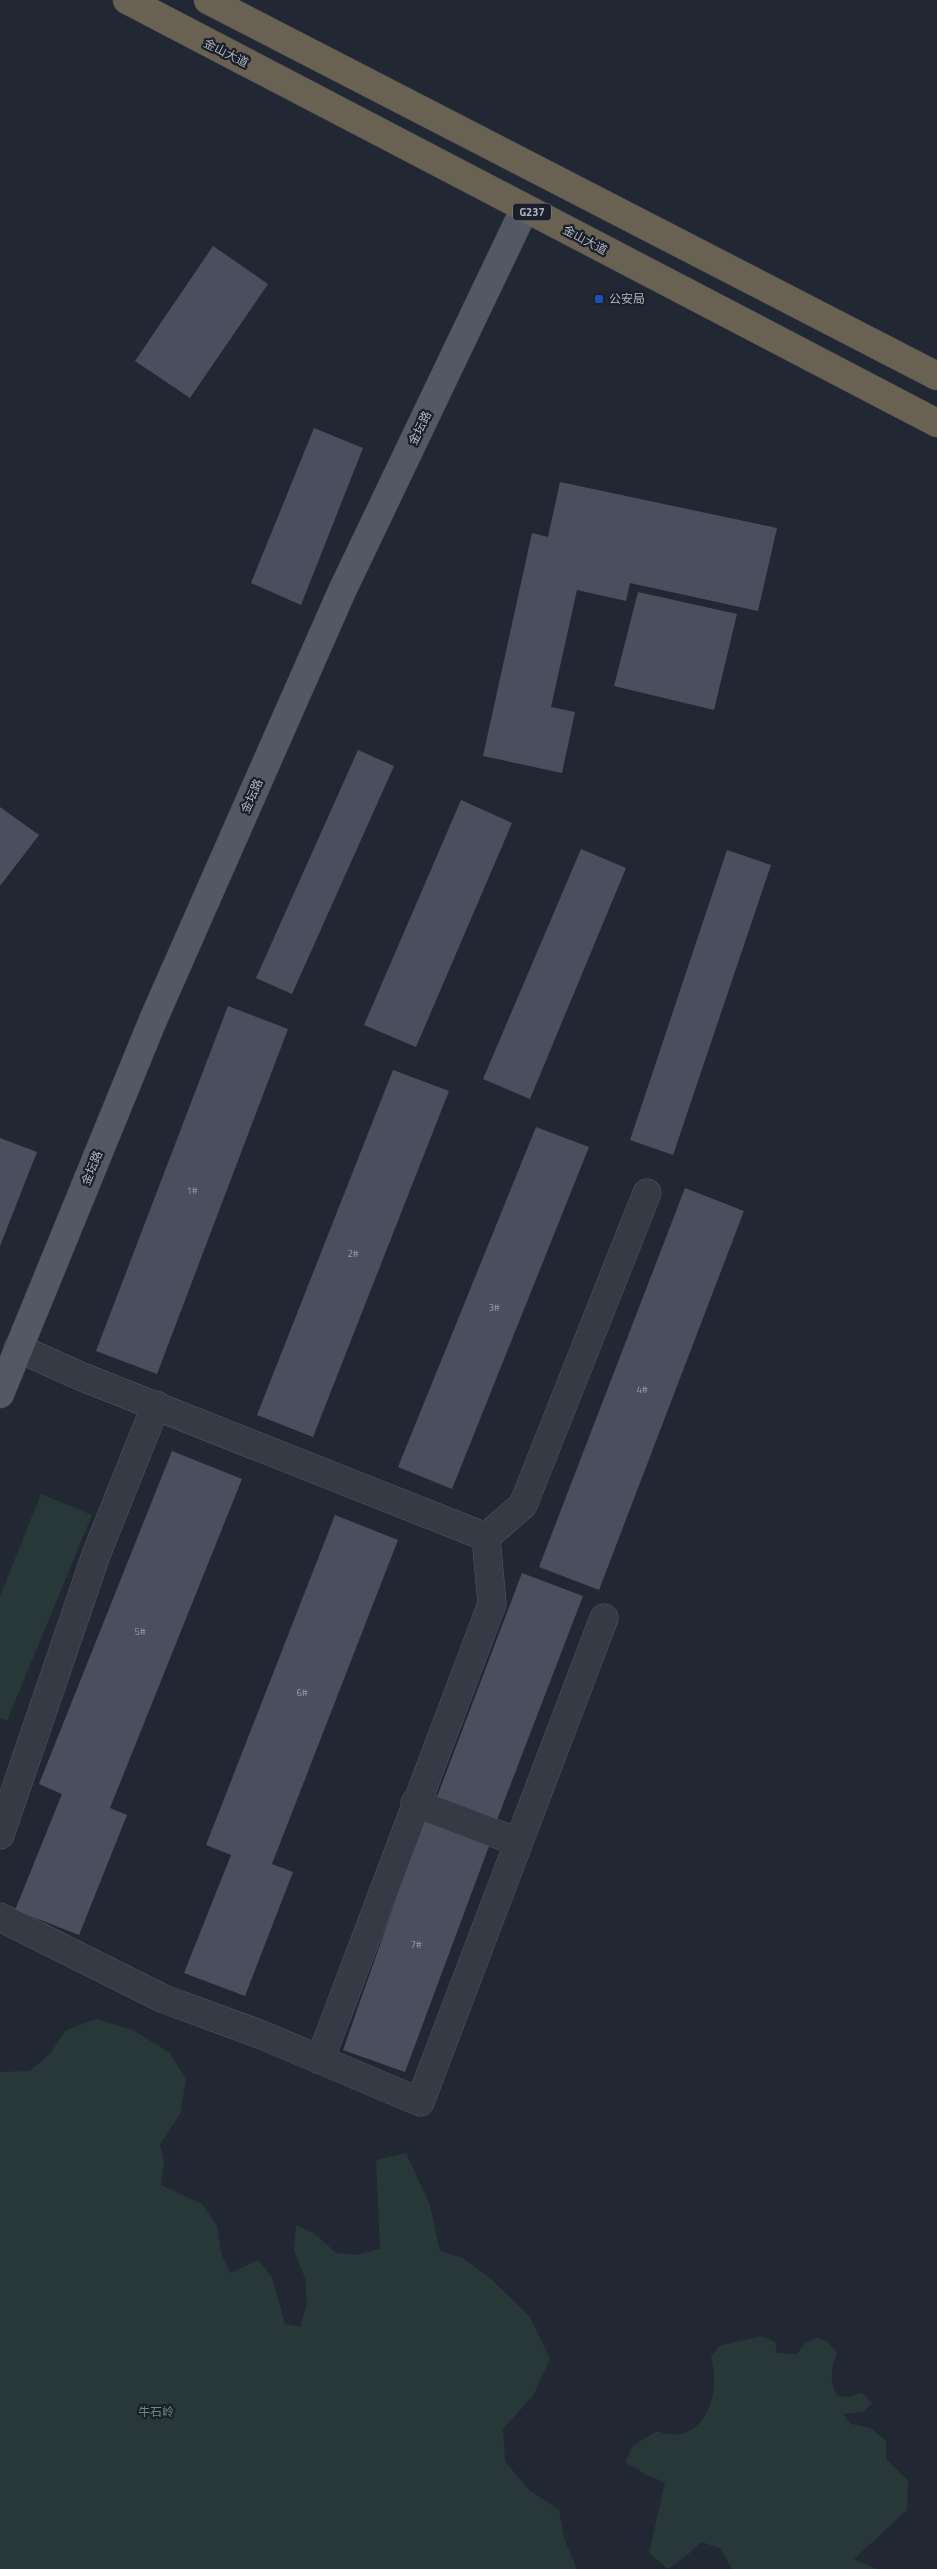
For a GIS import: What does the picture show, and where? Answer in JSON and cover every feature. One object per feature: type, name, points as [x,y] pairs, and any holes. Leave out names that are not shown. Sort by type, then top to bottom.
[{"type":"highway","name":"金山大道","points":[[127,0],[937,423]]},
{"type":"highway","points":[[208,0],[937,376]]},
{"type":"main road","name":"金坛路","points":[[0,1394],[153,1020],[342,591],[525,208]]},
{"type":"lane","points":[[486,1537],[523,1505],[647,1193]]},
{"type":"lane","points":[[18,1348],[486,1537]]},
{"type":"lane","points":[[0,1835],[96,1555],[156,1405]]},
{"type":"lane","points":[[320,2060],[415,1803],[492,1604],[486,1537]]},
{"type":"lane","points":[[0,1917],[164,1999],[320,2060],[420,2102],[604,1618]]},
{"type":"lane","points":[[415,1803],[518,1842]]},
{"type":"green space","points":[[41,1494],[92,1515],[7,1721],[0,1718],[0,1596]]},
{"type":"green space","name":"牛石岭","points":[[96,2019],[133,2030],[170,2053],[186,2080],[180,2114],[160,2144],[164,2162],[161,2185],[202,2204],[217,2226],[221,2253],[230,2273],[258,2260],[272,2277],[285,2324],[300,2327],[307,2303],[305,2278],[294,2251],[296,2225],[315,2234],[336,2253],[355,2255],[380,2249],[376,2160],[406,2153],[430,2205],[440,2251],[463,2258],[491,2279],[530,2317],[550,2359],[533,2396],[503,2429],[505,2461],[528,2489],[559,2510],[564,2538],[577,2569],[0,2569],[0,2072],[30,2071],[50,2054],[66,2030]]},
{"type":"green space","points":[[761,2336],[775,2342],[777,2353],[797,2354],[804,2344],[816,2337],[828,2342],[837,2353],[832,2375],[837,2396],[850,2397],[862,2393],[872,2403],[863,2412],[843,2414],[851,2424],[871,2428],[886,2441],[886,2459],[908,2480],[907,2510],[854,2559],[876,2569],[732,2569],[720,2548],[701,2542],[684,2558],[668,2569],[649,2553],[665,2482],[648,2476],[625,2462],[634,2445],[657,2431],[673,2434],[687,2432],[698,2425],[706,2414],[714,2386],[714,2371],[711,2357],[719,2346]]},
{"type":"building","points":[[213,246],[268,284],[190,398],[135,361]]},
{"type":"building","points":[[314,428],[363,448],[301,605],[251,583]]},
{"type":"building","points":[[560,482],[777,528],[758,611],[630,583],[626,601],[577,590],[551,707],[575,712],[562,773],[483,756],[532,533],[548,537]]},
{"type":"building","points":[[638,592],[737,614],[714,710],[614,686]]},
{"type":"building","points":[[358,750],[394,766],[292,994],[256,978]]},
{"type":"building","points":[[461,800],[512,823],[416,1047],[364,1025]]},
{"type":"building","points":[[0,807],[39,835],[0,886]]},
{"type":"building","points":[[581,849],[626,868],[530,1099],[483,1079]]},
{"type":"building","points":[[727,850],[771,865],[673,1155],[630,1140]]},
{"type":"building","points":[[228,1006],[288,1029],[157,1374],[96,1351]]},
{"type":"building","points":[[393,1070],[449,1091],[313,1437],[257,1415]]},
{"type":"building","points":[[536,1127],[589,1147],[452,1489],[398,1467]]},
{"type":"building","points":[[0,1138],[37,1152],[0,1246]]},
{"type":"building","points":[[685,1188],[744,1211],[599,1590],[539,1567]]},
{"type":"building","points":[[172,1451],[242,1479],[110,1808],[127,1815],[79,1935],[15,1910],[62,1794],[39,1784]]},
{"type":"building","points":[[335,1515],[398,1540],[272,1864],[293,1872],[245,1996],[184,1973],[231,1855],[206,1845]]},
{"type":"building","points":[[522,1573],[583,1596],[495,1825],[435,1802]]},
{"type":"building","points":[[426,1814],[492,1838],[405,2072],[343,2050]]},
{"type":"place","name":"公安局","points":[[599,299]]}]
